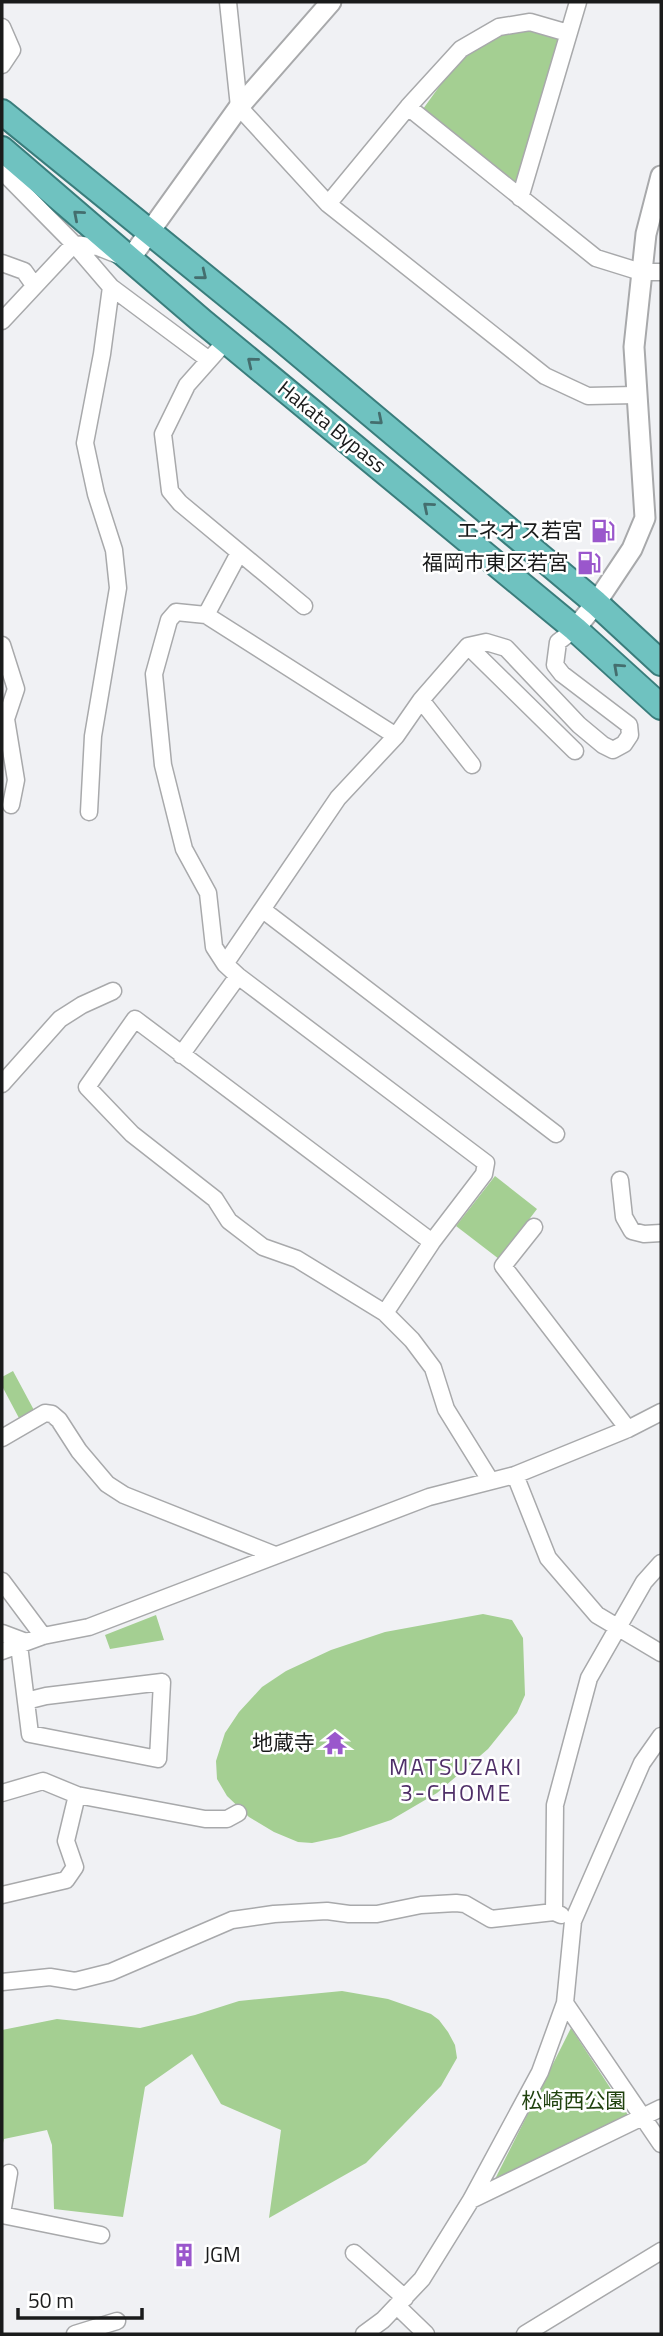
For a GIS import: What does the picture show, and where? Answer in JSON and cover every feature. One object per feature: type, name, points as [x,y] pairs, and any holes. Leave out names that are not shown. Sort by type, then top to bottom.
[{"type":"highway","name":"Hakata Bypass","points":[[2,112],[279,338],[596,603],[661,663]]},
{"type":"highway","name":"Hakata Bypass","points":[[2,149],[226,341],[575,629],[661,707]]},
{"type":"street","points":[[228,2],[239,107],[328,204],[545,376],[588,396],[635,395]]},
{"type":"street","points":[[74,244],[98,247],[130,259],[239,107],[331,2]]},
{"type":"street","points":[[520,198],[578,2]]},
{"type":"street","points":[[328,204],[408,107],[461,49],[499,27],[530,22],[568,33]]},
{"type":"street","points":[[2,27],[12,50],[2,65]]},
{"type":"street","points":[[408,107],[596,258],[641,272],[661,272]]},
{"type":"street","points":[[2,170],[74,244],[111,287],[209,360]]},
{"type":"street","points":[[225,964],[338,798],[396,736],[421,700],[468,646],[486,642],[506,648],[579,725],[603,746],[614,750],[624,744],[630,735],[629,725],[562,674],[555,665],[558,642],[575,629],[596,603],[632,549],[645,518],[634,347],[646,234],[661,176]]},
{"type":"street","points":[[2,321],[74,244]]},
{"type":"street","points":[[2,263],[24,271],[34,285]]},
{"type":"street","points":[[89,813],[93,736],[118,587],[114,550],[96,494],[85,443],[102,354],[111,287]]},
{"type":"street","points":[[226,341],[187,386],[163,434],[170,491],[180,503],[304,606]]},
{"type":"street","points":[[206,615],[239,553]]},
{"type":"street","points":[[385,1313],[432,1242],[484,1174],[486,1163],[238,976],[225,964],[215,947],[208,893],[184,849],[163,765],[154,674],[169,620],[176,612],[206,615],[396,736]]},
{"type":"street","points":[[2,645],[16,689],[6,719],[16,780],[11,805]]},
{"type":"street","points":[[468,646],[575,751]]},
{"type":"street","points":[[421,700],[472,765]]},
{"type":"street","points":[[263,910],[556,1134]]},
{"type":"street","points":[[181,1055],[238,976]]},
{"type":"street","points":[[2,1084],[60,1019],[82,1005],[113,991]]},
{"type":"street","points":[[432,1242],[135,1019],[87,1087],[132,1135],[215,1199],[229,1221],[255,1241],[263,1247],[297,1259],[385,1313],[412,1340],[433,1368],[446,1409],[490,1480]]},
{"type":"street","points":[[620,1180],[624,1217],[632,1231],[643,1234],[661,1233]]},
{"type":"street","points":[[534,1227],[503,1266],[628,1429]]},
{"type":"street","points":[[2,1651],[43,1636],[89,1627],[429,1497],[515,1475],[628,1429],[661,1412]]},
{"type":"street","points":[[2,1438],[44,1413],[52,1414],[107,1484],[124,1495],[275,1555]]},
{"type":"street","points":[[515,1475],[548,1558],[597,1615],[661,1653]]},
{"type":"street","points":[[554,1912],[555,1805],[589,1678],[643,1582],[661,1563]]},
{"type":"street","points":[[2,1581],[43,1636]]},
{"type":"street","points":[[2,1633],[23,1643]]},
{"type":"street","points":[[23,1643],[26,1701],[30,1734],[158,1759],[162,1682],[46,1696],[26,1701]]},
{"type":"street","points":[[364,2334],[401,2302],[422,2279],[471,2200],[540,2072],[565,2003],[573,1921],[642,1763],[661,1736]]},
{"type":"street","points":[[2,1793],[43,1781],[77,1795],[205,1819],[227,1819],[238,1813]]},
{"type":"street","points":[[2,1895],[66,1880],[75,1867],[66,1841],[77,1795]]},
{"type":"street","points":[[2,1982],[50,1977],[75,1981],[111,1972],[232,1920],[274,1914],[327,1911],[377,1914],[421,1905],[456,1903],[464,1904],[491,1919],[554,1912],[573,1921]]},
{"type":"street","points":[[565,2003],[661,2144]]},
{"type":"street","points":[[471,2200],[661,2108]]},
{"type":"street","points":[[9,2174],[2,2214],[101,2235]]},
{"type":"street","points":[[525,2334],[661,2251]]},
{"type":"street","points":[[354,2253],[401,2302],[426,2334]]},
{"type":"street","points":[[75,2334],[117,2321]]},
{"type":"green space","points":[[528,31],[555,35],[561,42],[519,180],[511,183],[423,109],[462,55],[498,34]]},
{"type":"green space","points":[[495,1176],[537,1209],[499,1259],[456,1226]]},
{"type":"green space","points":[[13,1371],[35,1412],[20,1420],[2,1386],[2,1377]]},
{"type":"green space","points":[[483,1614],[512,1620],[523,1638],[525,1695],[517,1713],[488,1749],[437,1793],[391,1820],[312,1843],[298,1842],[274,1832],[249,1817],[227,1796],[217,1779],[216,1761],[225,1733],[239,1712],[262,1687],[286,1671],[331,1650],[385,1632]]},
{"type":"green space","points":[[156,1615],[164,1640],[110,1649],[105,1635]]},
{"type":"green space","points":[[342,1991],[388,1999],[431,2014],[448,2032],[455,2045],[457,2058],[441,2086],[366,2163],[269,2218],[281,2130],[221,2104],[192,2054],[145,2087],[123,2217],[54,2209],[52,2145],[47,2130],[4,2139],[2,2147],[2,2030],[57,2019],[140,2028],[239,2001]]},
{"type":"green space","name":"松崎西公園","points":[[571,2028],[628,2115],[494,2181]]},
{"type":"place","name":"エネオス若宮","points":[[603,531]]},
{"type":"place","name":"福岡市東区若宮","points":[[589,563]]},
{"type":"place","name":"地蔵寺","points":[[335,1743]]},
{"type":"place","name":"JGM","points":[[184,2255]]},
{"type":"district","name":"MATSUZAKI 3-CHOME","points":[[456,1780]]}]
